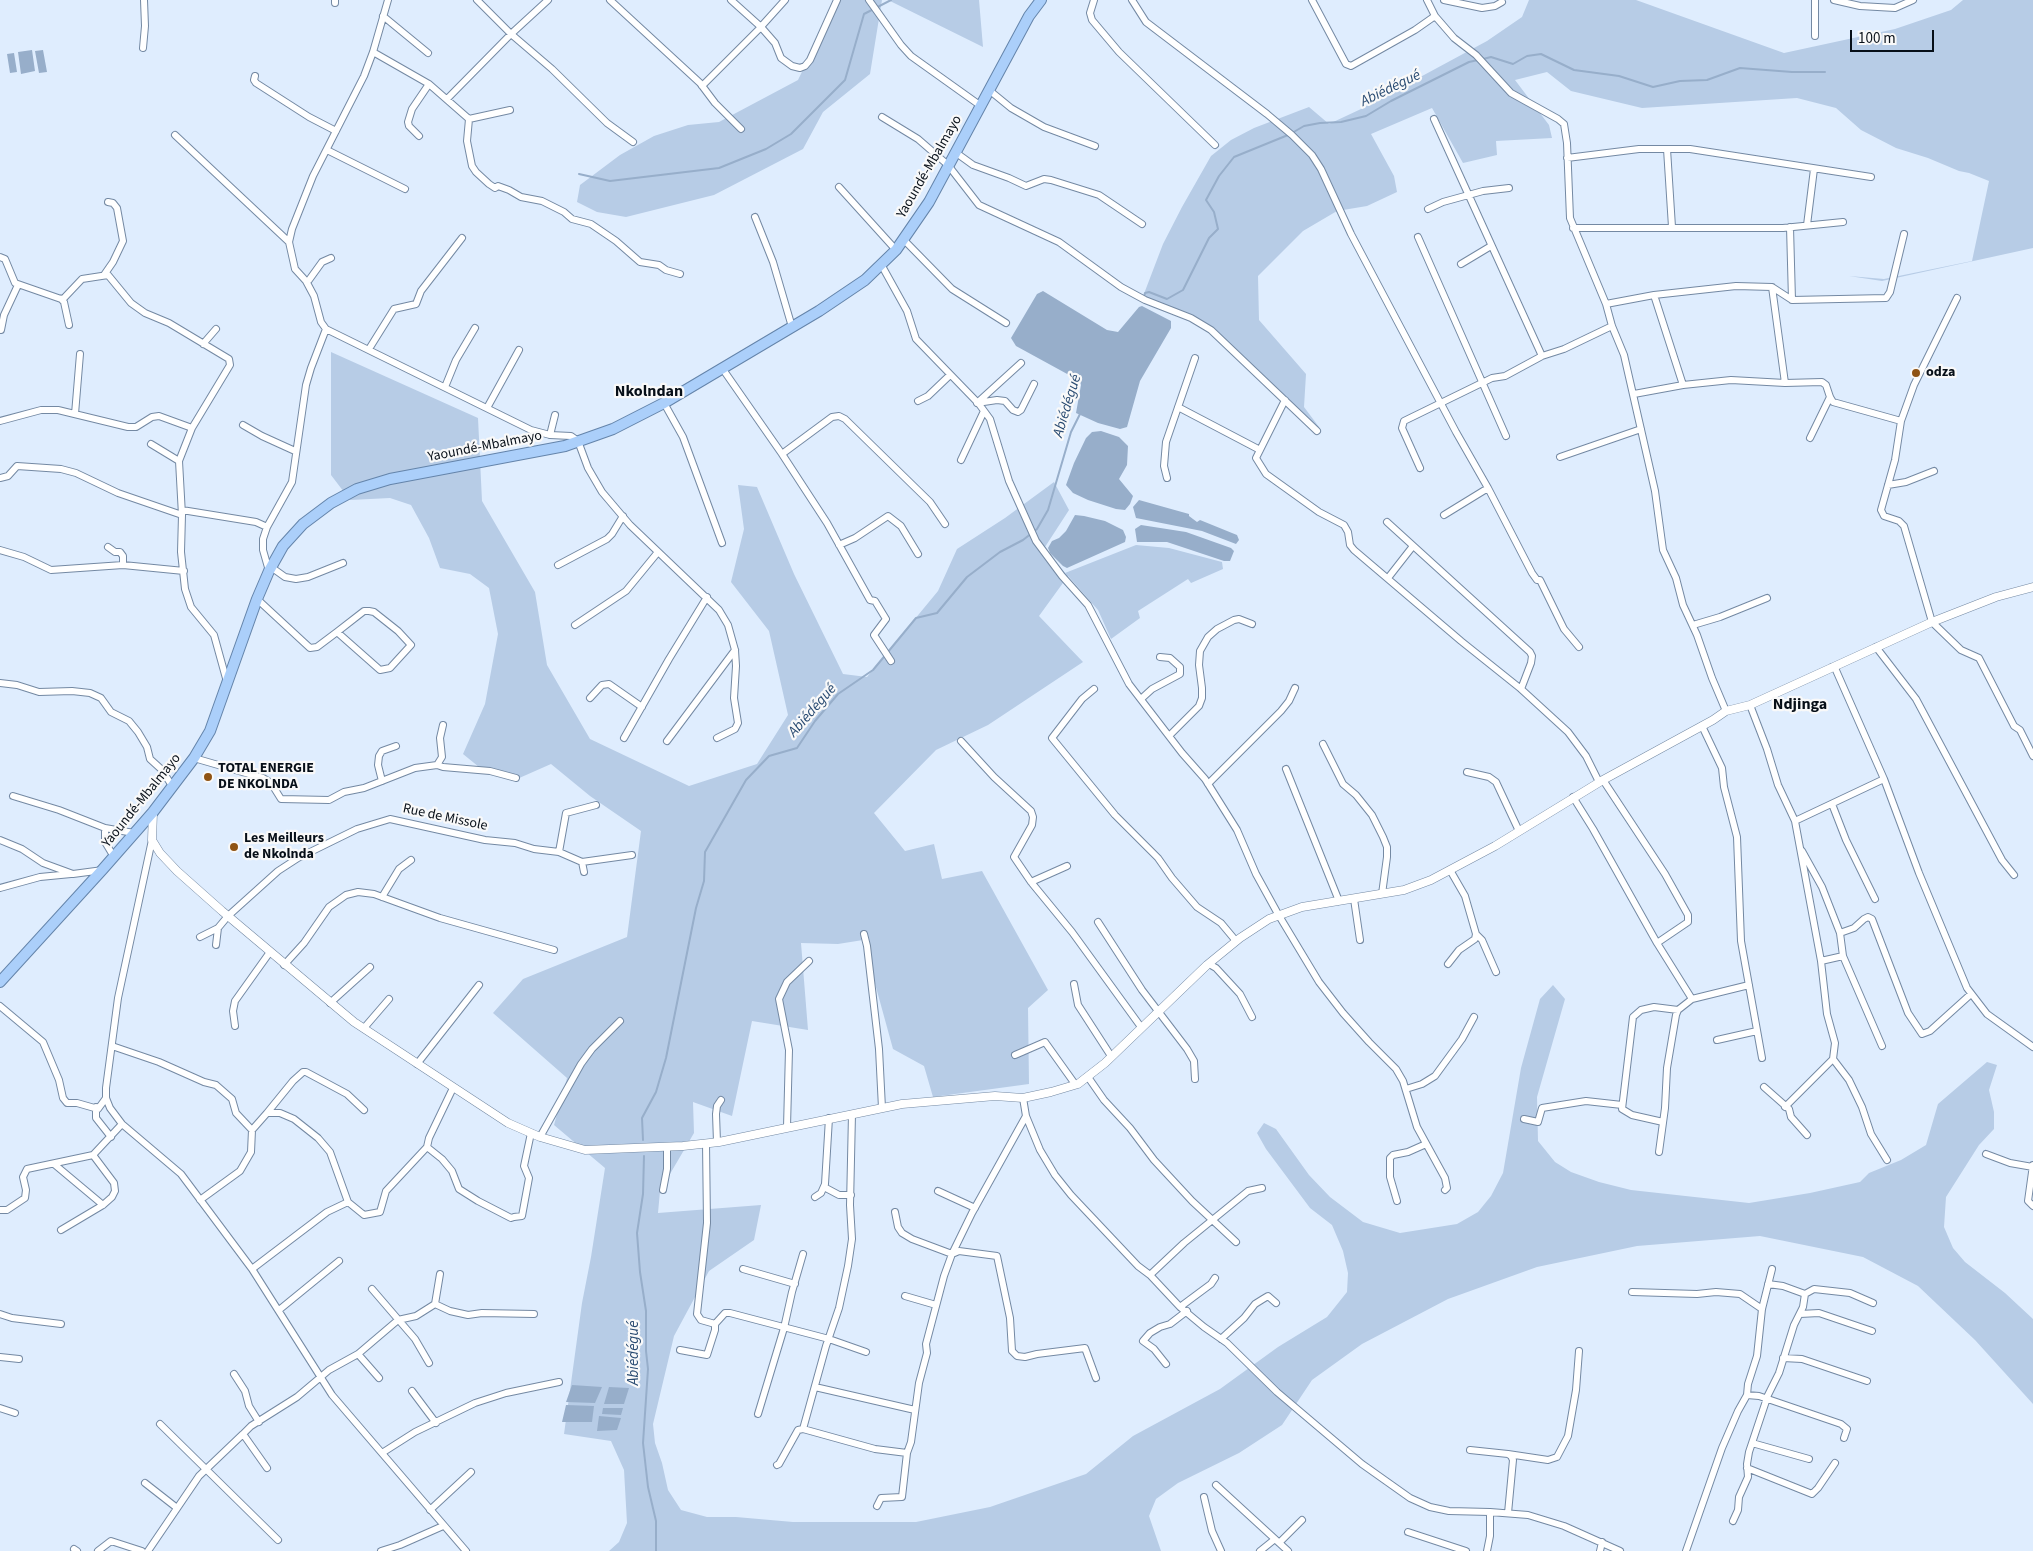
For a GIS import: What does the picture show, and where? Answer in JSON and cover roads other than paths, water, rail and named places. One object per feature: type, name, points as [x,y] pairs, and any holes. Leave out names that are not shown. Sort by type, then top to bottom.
[{"type":"highway","name":"Yaoundé-Mbalmayo","points":[[0,982],[153,812],[194,758],[210,731],[256,600],[270,569],[283,546],[303,524],[331,503],[357,489],[390,480],[536,452],[613,429],[664,403],[846,294],[882,266],[896,250],[929,202],[1029,16],[1041,0]]},
{"type":"street","points":[[143,48],[145,26],[144,0]]},
{"type":"street","points":[[388,0],[364,76],[313,176],[292,229],[289,242],[295,269],[306,281],[314,296],[321,322],[326,329],[531,430],[550,435],[571,436],[578,441],[588,468],[602,492],[658,552],[719,610],[728,625],[735,650],[734,698],[738,723],[735,729],[717,738]]},
{"type":"street","points":[[476,0],[511,34],[552,68],[607,123],[633,142]]},
{"type":"street","points":[[447,98],[548,0]]},
{"type":"street","points":[[610,0],[636,22],[702,86],[714,103],[740,129]]},
{"type":"street","points":[[731,0],[775,43],[781,58],[792,66],[800,68],[805,66],[810,60],[837,0]]},
{"type":"street","points":[[702,86],[784,0]]},
{"type":"street","points":[[1094,0],[1090,13],[1092,20],[1120,52],[1215,145]]},
{"type":"street","points":[[1132,0],[1146,22],[1267,114],[1312,155],[1321,169],[1351,234],[1532,573],[1537,580],[1540,580],[1564,629],[1579,646]]},
{"type":"street","points":[[1312,0],[1348,66],[1388,46],[1435,16]]},
{"type":"street","points":[[1428,0],[1435,16],[1454,38],[1476,55],[1511,93],[1564,124],[1567,143],[1572,228],[1606,304],[1612,326],[1624,355],[1655,491],[1663,550],[1671,565],[1683,605],[1726,711]]},
{"type":"street","points":[[1444,0],[1482,8],[1495,6],[1502,2]]},
{"type":"street","points":[[1815,0],[1815,36]]},
{"type":"street","points":[[1834,0],[1860,6],[1895,8],[1913,0]]},
{"type":"street","points":[[871,2],[911,56],[981,106]]},
{"type":"street","points":[[384,16],[428,53]]},
{"type":"street","points":[[373,52],[430,84],[469,119]]},
{"type":"street","points":[[256,76],[254,80],[256,83],[309,117],[336,131]]},
{"type":"street","points":[[418,136],[409,126],[408,122],[412,109],[430,84]]},
{"type":"street","points":[[989,90],[1011,108],[1044,127],[1095,146]]},
{"type":"street","points":[[469,119],[510,110]]},
{"type":"street","points":[[882,117],[918,139],[948,165],[979,205],[1059,242],[1121,287],[1145,300],[1191,318],[1211,330],[1317,431]]},
{"type":"street","points":[[469,119],[467,141],[472,166],[489,184],[495,188],[498,186],[509,190],[521,197],[542,201],[564,212],[572,219],[590,224],[616,240],[640,262],[659,266],[680,274]]},
{"type":"street","points":[[1434,119],[1490,246],[1542,356]]},
{"type":"street","points":[[175,135],[289,242]]},
{"type":"street","points":[[1567,158],[1639,149],[1690,149],[1871,177]]},
{"type":"street","points":[[1667,149],[1672,227]]},
{"type":"street","points":[[327,150],[405,189]]},
{"type":"street","points":[[955,152],[973,165],[1026,186],[1044,179],[1099,195],[1142,224]]},
{"type":"street","points":[[1807,225],[1814,169]]},
{"type":"street","points":[[840,187],[896,250]]},
{"type":"street","points":[[1428,209],[1443,202],[1483,191],[1509,188]]},
{"type":"street","points":[[104,275],[113,262],[123,241],[116,208],[113,203],[108,202]]},
{"type":"street","points":[[755,217],[773,262],[792,327]]},
{"type":"street","points":[[1572,228],[1790,227],[1843,222]]},
{"type":"street","points":[[1790,227],[1792,300]]},
{"type":"street","points":[[1606,304],[1654,295],[1736,286],[1772,287],[1792,300],[1886,298],[1890,292],[1904,234]]},
{"type":"street","points":[[1418,237],[1506,436]]},
{"type":"street","points":[[369,349],[394,309],[410,307],[416,304],[421,291],[462,238]]},
{"type":"street","points":[[903,240],[952,289],[1006,323]]},
{"type":"street","points":[[1461,264],[1490,246]]},
{"type":"street","points":[[0,257],[5,259],[12,281],[18,285],[61,299],[64,302],[69,325]]},
{"type":"street","points":[[306,281],[309,280],[322,262],[331,258]]},
{"type":"street","points":[[882,266],[907,311],[916,339],[978,403],[990,419],[1009,481],[1036,542],[1062,576],[1088,605],[1129,684],[1208,784],[1237,830],[1256,874],[1319,982],[1369,1042],[1396,1069],[1406,1089],[1413,1116],[1445,1178],[1447,1188],[1445,1190]]},
{"type":"street","points":[[61,299],[82,279],[104,275],[111,279],[131,303],[145,314],[169,322],[229,359],[230,365],[192,428],[179,461],[182,512],[181,552],[185,589],[191,607],[214,635],[228,683]]},
{"type":"street","points":[[1,330],[4,315],[18,285]]},
{"type":"street","points":[[1772,287],[1785,383]]},
{"type":"street","points":[[1654,295],[1683,385]]},
{"type":"street","points":[[1957,298],[1914,385],[1901,421],[1896,460],[1881,510],[1884,516],[1900,521],[1904,526],[1932,622],[1961,650],[1979,658],[2014,726],[2020,730],[2033,756]]},
{"type":"street","points":[[1420,468],[1402,424],[1404,421],[1492,378],[1505,376],[1542,356],[1564,349],[1612,326]]},
{"type":"street","points":[[445,387],[456,360],[475,328]]},
{"type":"street","points":[[203,344],[216,329]]},
{"type":"street","points":[[326,329],[310,368],[295,451],[292,482],[267,526],[263,539],[263,550],[270,569],[285,577],[296,579],[308,577],[343,564]]},
{"type":"street","points":[[486,408],[518,350]]},
{"type":"street","points":[[75,414],[80,354]]},
{"type":"street","points":[[1167,478],[1164,466],[1166,442],[1195,358]]},
{"type":"street","points":[[978,403],[1021,362]]},
{"type":"street","points":[[722,368],[782,454],[839,545],[870,600],[875,601],[886,619],[874,635],[891,661]]},
{"type":"street","points":[[918,401],[928,396],[950,375]]},
{"type":"street","points":[[1634,394],[1683,385],[1731,380],[1785,383],[1822,382],[1826,385],[1830,397],[1837,404],[1901,421]]},
{"type":"street","points":[[978,403],[997,400],[1005,401],[1018,412],[1021,410],[1034,384]]},
{"type":"street","points":[[1810,438],[1824,404],[1830,397]]},
{"type":"street","points":[[1286,400],[1260,450],[1257,460],[1266,474],[1319,512],[1344,525],[1348,532],[1350,545],[1354,550],[1521,689],[1568,732],[1665,874],[1688,915],[1688,922],[1657,943]]},
{"type":"street","points":[[664,403],[683,437],[722,543]]},
{"type":"street","points":[[1178,407],[1260,450]]},
{"type":"street","points":[[0,421],[41,410],[58,410],[128,427],[136,427],[152,417],[159,416],[192,428]]},
{"type":"street","points":[[960,460],[984,411]]},
{"type":"street","points":[[550,435],[555,415]]},
{"type":"street","points":[[782,454],[832,417],[838,416],[844,419],[924,496],[945,524]]},
{"type":"street","points":[[243,425],[295,451]]},
{"type":"street","points":[[1560,457],[1641,429]]},
{"type":"street","points":[[151,444],[179,461]]},
{"type":"street","points":[[0,478],[8,476],[17,466],[61,469],[76,473],[118,493],[182,512],[256,522],[267,526]]},
{"type":"street","points":[[1888,485],[1906,482],[1934,471]]},
{"type":"street","points":[[1444,515],[1488,488]]},
{"type":"street","points":[[558,565],[607,539],[623,516]]},
{"type":"street","points":[[839,545],[855,538],[888,516],[901,526],[918,554]]},
{"type":"street","points":[[1387,522],[1530,652],[1532,663],[1521,689]]},
{"type":"street","points":[[1388,578],[1413,546]]},
{"type":"street","points":[[108,548],[115,552],[120,552],[123,565]]},
{"type":"street","points":[[0,550],[24,557],[51,570],[123,565],[184,571]]},
{"type":"street","points":[[575,626],[626,591],[658,552]]},
{"type":"street","points":[[152,840],[160,853],[177,871],[330,1003],[417,1064],[508,1123],[540,1137],[586,1150],[667,1147],[718,1142],[902,1104],[995,1096],[1022,1098],[1075,1084],[1088,1077],[1112,1056],[1209,964],[1236,942],[1278,914],[1302,907],[1404,890],[1431,880],[1495,846],[1573,797],[1726,711],[1750,705],[1932,622],[1996,597],[2033,587]]},
{"type":"street","points":[[624,738],[707,598]]},
{"type":"street","points":[[1693,626],[1767,598]]},
{"type":"street","points":[[256,600],[310,648],[317,648],[337,632],[364,611],[374,612],[398,631],[411,645],[390,668],[380,670],[337,632]]},
{"type":"street","points":[[1169,736],[1198,706],[1202,698],[1199,665],[1200,651],[1208,637],[1217,629],[1234,620],[1239,619],[1252,624]]},
{"type":"street","points":[[1876,647],[1916,698],[2002,860],[2014,875]]},
{"type":"street","points":[[667,741],[735,650]]},
{"type":"street","points":[[1141,700],[1152,689],[1180,674],[1180,667],[1170,658],[1160,657]]},
{"type":"street","points":[[1832,667],[1835,668],[1884,779],[1919,873],[1971,994],[1987,1014],[2033,1047]]},
{"type":"street","points":[[0,683],[17,685],[39,692],[72,691],[101,698],[111,712],[129,721],[138,732],[147,747],[150,759],[161,769],[173,787]]},
{"type":"street","points":[[590,698],[602,685],[609,684],[642,707]]},
{"type":"street","points":[[1208,784],[1280,711],[1289,701],[1295,688]]},
{"type":"street","points":[[1094,689],[1082,700],[1052,738],[1115,815],[1158,858],[1197,907],[1221,923],[1236,942]]},
{"type":"street","points":[[1750,705],[1767,749],[1778,785],[1795,821],[1821,961],[1827,1014],[1835,1044],[1833,1059],[1785,1107]]},
{"type":"street","points":[[437,765],[442,757],[440,738],[443,725]]},
{"type":"street","points":[[1702,726],[1722,768],[1724,787],[1737,837],[1742,941],[1762,1058]]},
{"type":"street","points":[[961,741],[994,777],[1031,811],[1033,817],[1032,825],[1014,857],[1031,882],[1072,932],[1141,1027]]},
{"type":"street","points":[[1323,744],[1343,784],[1356,795],[1372,815],[1387,847],[1382,894]]},
{"type":"street","points":[[382,781],[378,765],[379,756],[382,751],[396,746]]},
{"type":"street","points":[[194,758],[263,778],[271,783],[281,800],[329,800],[344,792],[364,788],[415,768],[437,765],[490,771],[516,778]]},
{"type":"street","points":[[1286,769],[1339,901]]},
{"type":"street","points":[[1467,772],[1489,777],[1496,782],[1519,831]]},
{"type":"street","points":[[1795,821],[1884,779]]},
{"type":"street","points":[[12,796],[59,810],[105,828],[134,833]]},
{"type":"street","points":[[1573,797],[1657,943],[1692,999]]},
{"type":"street","points":[[1832,804],[1846,840],[1874,899]]},
{"type":"street","points":[[559,852],[566,813],[596,805]]},
{"type":"street","points":[[153,812],[152,840],[127,953],[112,1046],[106,1098],[110,1108],[122,1124],[181,1174],[252,1269],[332,1395],[463,1550]]},
{"type":"street","name":"Rue de Missole","points":[[218,928],[228,916],[278,871],[298,858],[357,829],[390,819],[485,840],[515,842],[534,849],[559,852],[582,862]]},
{"type":"street","points":[[105,828],[105,842],[114,857]]},
{"type":"street","points":[[0,840],[22,849],[44,863],[72,874]]},
{"type":"street","points":[[1799,845],[1822,887],[1840,933],[1842,956],[1882,1046]]},
{"type":"street","points":[[584,872],[582,862],[632,854]]},
{"type":"street","points":[[382,897],[399,868],[411,860]]},
{"type":"street","points":[[1031,882],[1067,866]]},
{"type":"street","points":[[0,888],[40,878],[103,869]]},
{"type":"street","points":[[1450,870],[1465,896],[1476,934],[1482,940],[1496,972]]},
{"type":"street","points":[[284,965],[304,943],[335,901],[346,895],[358,892],[374,894],[440,918],[554,950]]},
{"type":"street","points":[[1354,898],[1360,940]]},
{"type":"street","points":[[1840,933],[1854,928],[1864,918],[1872,919],[1908,1013],[1922,1034],[1937,1026],[1971,994]]},
{"type":"street","points":[[1098,922],[1159,1012],[1187,1048],[1194,1062],[1195,1079]]},
{"type":"street","points":[[200,937],[218,928]]},
{"type":"street","points":[[216,945],[218,928]]},
{"type":"street","points":[[864,934],[879,1049],[882,1108]]},
{"type":"street","points":[[1448,964],[1459,950],[1475,939],[1476,934]]},
{"type":"street","points":[[235,1026],[233,1011],[235,1001],[270,952]]},
{"type":"street","points":[[1821,961],[1842,956]]},
{"type":"street","points":[[787,1127],[789,1050],[779,999],[787,982],[809,961]]},
{"type":"street","points":[[1209,964],[1216,968],[1240,994],[1252,1018]]},
{"type":"street","points":[[330,1003],[370,967]]},
{"type":"street","points":[[1074,984],[1078,1004],[1112,1056]]},
{"type":"street","points":[[417,1064],[479,985]]},
{"type":"street","points":[[1659,1152],[1668,1068],[1678,1010],[1692,999],[1749,985]]},
{"type":"street","points":[[364,1028],[389,999]]},
{"type":"street","points":[[0,1006],[43,1042],[59,1080],[66,1103],[77,1103],[98,1109],[106,1098]]},
{"type":"street","points":[[1663,1122],[1632,1116],[1622,1109],[1633,1017],[1641,1010],[1654,1007],[1678,1010]]},
{"type":"street","points":[[1406,1089],[1422,1084],[1435,1076],[1448,1060],[1474,1017]]},
{"type":"street","points":[[540,1137],[592,1048],[620,1021]]},
{"type":"street","points":[[1717,1040],[1757,1031]]},
{"type":"street","points":[[1015,1055],[1045,1042],[1075,1084]]},
{"type":"street","points":[[112,1046],[159,1062],[204,1082],[216,1085],[232,1099],[236,1113],[252,1130]]},
{"type":"street","points":[[1833,1059],[1852,1087],[1862,1107],[1871,1134],[1887,1160]]},
{"type":"street","points":[[200,1200],[240,1171],[251,1152],[252,1130],[298,1076],[306,1072],[346,1094],[364,1110]]},
{"type":"street","points":[[1088,1077],[1104,1100],[1130,1128],[1154,1160],[1192,1201],[1236,1242]]},
{"type":"street","points":[[1764,1087],[1789,1110],[1790,1116],[1807,1135]]},
{"type":"street","points":[[267,1113],[280,1113],[294,1119],[318,1138],[330,1152],[348,1202],[364,1215],[380,1212],[386,1190],[427,1147],[429,1138],[453,1088]]},
{"type":"street","points":[[1022,1098],[1026,1116],[1040,1150],[1055,1176],[1138,1266],[1150,1275],[1180,1307],[1221,1339],[1335,1443],[1410,1498],[1430,1507],[1449,1512],[1490,1512],[1528,1515],[1564,1526],[1620,1551]]},
{"type":"street","points":[[718,1142],[716,1114],[717,1106],[721,1100]]},
{"type":"street","points":[[1524,1119],[1538,1122],[1542,1108],[1586,1101],[1622,1105]]},
{"type":"street","points":[[96,1107],[96,1118],[111,1136]]},
{"type":"street","points":[[803,1429],[839,1308],[848,1266],[852,1239],[852,1114]]},
{"type":"street","points":[[877,1506],[880,1498],[902,1497],[907,1453],[911,1442],[915,1410],[927,1353],[926,1344],[952,1254],[1026,1116]]},
{"type":"street","points":[[815,1197],[821,1193],[824,1187],[829,1118]]},
{"type":"street","points":[[0,1210],[7,1210],[25,1198],[26,1190],[23,1177],[27,1169],[93,1155],[122,1124]]},
{"type":"street","points":[[427,1147],[442,1159],[452,1171],[459,1189],[511,1218],[522,1216],[529,1178],[524,1166],[531,1133]]},
{"type":"street","points":[[706,1143],[707,1223],[697,1314],[700,1320],[715,1324]]},
{"type":"street","points":[[1397,1202],[1390,1177],[1390,1158],[1393,1154],[1408,1152],[1426,1144]]},
{"type":"street","points":[[664,1190],[667,1169],[667,1147]]},
{"type":"street","points":[[1986,1154],[2033,1167],[2028,1201],[2033,1206]]},
{"type":"street","points":[[61,1230],[102,1205],[112,1197],[115,1191],[114,1183],[93,1155]]},
{"type":"street","points":[[54,1164],[102,1205]]},
{"type":"street","points":[[824,1187],[838,1195],[851,1195]]},
{"type":"street","points":[[1150,1275],[1184,1243],[1248,1191],[1262,1188]]},
{"type":"street","points":[[938,1191],[975,1208]]},
{"type":"street","points":[[252,1269],[327,1212],[348,1202]]},
{"type":"street","points":[[895,1212],[898,1227],[902,1233],[912,1239],[952,1254],[960,1251],[997,1256],[1010,1318],[1012,1351],[1017,1356],[1025,1357],[1054,1351],[1085,1348],[1096,1378]]},
{"type":"street","points":[[758,1414],[784,1328],[803,1254]]},
{"type":"street","points":[[279,1310],[339,1261]]},
{"type":"street","points":[[743,1269],[795,1284]]},
{"type":"street","points":[[1686,1551],[1722,1448],[1747,1395],[1748,1384],[1757,1356],[1762,1309],[1772,1269]]},
{"type":"street","points":[[148,1551],[176,1508],[205,1469],[251,1426],[297,1397],[329,1370],[358,1354],[398,1320],[416,1316],[435,1304],[440,1274]]},
{"type":"street","points":[[1180,1307],[1211,1284],[1215,1278]]},
{"type":"street","points":[[1768,1284],[1783,1286],[1805,1294]]},
{"type":"street","points":[[372,1289],[415,1339],[429,1363]]},
{"type":"street","points":[[1733,1521],[1738,1510],[1739,1497],[1748,1477],[1747,1468],[1752,1443],[1779,1373],[1794,1324],[1800,1314],[1805,1294],[1814,1289],[1850,1293],[1873,1303]]},
{"type":"street","points":[[1632,1292],[1697,1294],[1716,1292],[1740,1294],[1762,1309]]},
{"type":"street","points":[[906,1296],[936,1305]]},
{"type":"street","points":[[1221,1339],[1263,1299],[1268,1296],[1276,1303]]},
{"type":"street","points":[[435,1304],[450,1311],[468,1315],[482,1313],[534,1314]]},
{"type":"street","points":[[1166,1364],[1154,1349],[1143,1341],[1150,1333],[1170,1324],[1187,1311]]},
{"type":"street","points":[[680,1350],[707,1355],[714,1338],[715,1324],[725,1313],[730,1313],[829,1339],[866,1352]]},
{"type":"street","points":[[1800,1314],[1819,1313],[1872,1331]]},
{"type":"street","points":[[0,1314],[12,1318],[61,1324]]},
{"type":"street","points":[[1470,1450],[1548,1460],[1557,1457],[1568,1436],[1576,1390],[1579,1351]]},
{"type":"street","points":[[358,1354],[379,1378]]},
{"type":"street","points":[[0,1357],[19,1359]]},
{"type":"street","points":[[1783,1358],[1802,1359],[1867,1381]]},
{"type":"street","points":[[234,1374],[245,1391],[249,1406],[259,1422]]},
{"type":"street","points":[[382,1453],[415,1432],[474,1403],[506,1393],[559,1382]]},
{"type":"street","points":[[816,1387],[915,1410]]},
{"type":"street","points":[[412,1391],[436,1423]]},
{"type":"street","points":[[1747,1395],[1768,1398],[1841,1424],[1846,1429],[1844,1438]]},
{"type":"street","points":[[0,1408],[15,1413]]},
{"type":"street","points":[[160,1424],[278,1540]]},
{"type":"street","points":[[777,1465],[780,1464],[798,1430],[803,1429],[876,1449],[907,1453]]},
{"type":"street","points":[[243,1434],[267,1468]]},
{"type":"street","points":[[1752,1443],[1809,1459]]},
{"type":"street","points":[[1508,1454],[1512,1460],[1508,1513]]},
{"type":"street","points":[[1747,1468],[1812,1494],[1835,1463]]},
{"type":"street","points":[[430,1510],[471,1472]]},
{"type":"street","points":[[145,1482],[176,1508]]},
{"type":"street","points":[[1216,1485],[1288,1551]]},
{"type":"street","points":[[1204,1497],[1212,1531],[1222,1551]]},
{"type":"street","points":[[1487,1551],[1490,1536],[1490,1512]]},
{"type":"street","points":[[1260,1551],[1277,1541],[1302,1520]]},
{"type":"street","points":[[380,1551],[400,1545],[443,1526]]},
{"type":"street","points":[[1408,1532],[1466,1551]]},
{"type":"street","points":[[98,1551],[111,1541],[142,1551]]},
{"type":"street","points":[[1600,1551],[1602,1542]]},
{"type":"waterway","points":[[579,174],[610,181],[719,168],[766,149],[791,134],[845,80],[864,14],[891,0]]},
{"type":"waterway","name":"Abiédégué","points":[[1483,59],[1491,57],[1513,64],[1527,56],[1541,54],[1574,70],[1619,76],[1653,87],[1680,81],[1707,80],[1740,68],[1792,72],[1825,72]]},
{"type":"waterway","name":"Abiédégué","points":[[1292,133],[1304,126],[1341,122],[1366,116],[1391,101],[1469,62],[1478,60]]},
{"type":"waterway","name":"Abiédégué","points":[[1144,297],[1145,293],[1149,292],[1167,299],[1183,290],[1209,238],[1218,229],[1214,212],[1206,200],[1219,176],[1234,157],[1288,135]]},
{"type":"waterway","name":"Abiédégué","points":[[643,1140],[642,1118],[656,1092],[666,1058],[696,908],[704,881],[705,852],[746,780],[769,756],[797,748],[815,721],[838,694],[873,670],[916,618],[937,613],[967,577],[1000,552],[1023,540],[1037,529],[1048,510],[1071,432],[1081,412]]},
{"type":"waterway","name":"Abiédégué","points":[[644,1156],[643,1194],[637,1233],[646,1311],[648,1369],[643,1443],[648,1487],[656,1521],[656,1551]]},
{"type":"place","name":"odza","points":[[1916,373]]},
{"type":"place","name":"TOTAL ENERGIE DE NKOLNDA","points":[[208,777]]},
{"type":"place","name":"Les Meilleurs de Nkolnda","points":[[234,847]]},
{"type":"district","name":"Nkolndan","points":[[649,392]]},
{"type":"district","name":"Ndjinga","points":[[1800,705]]}]
